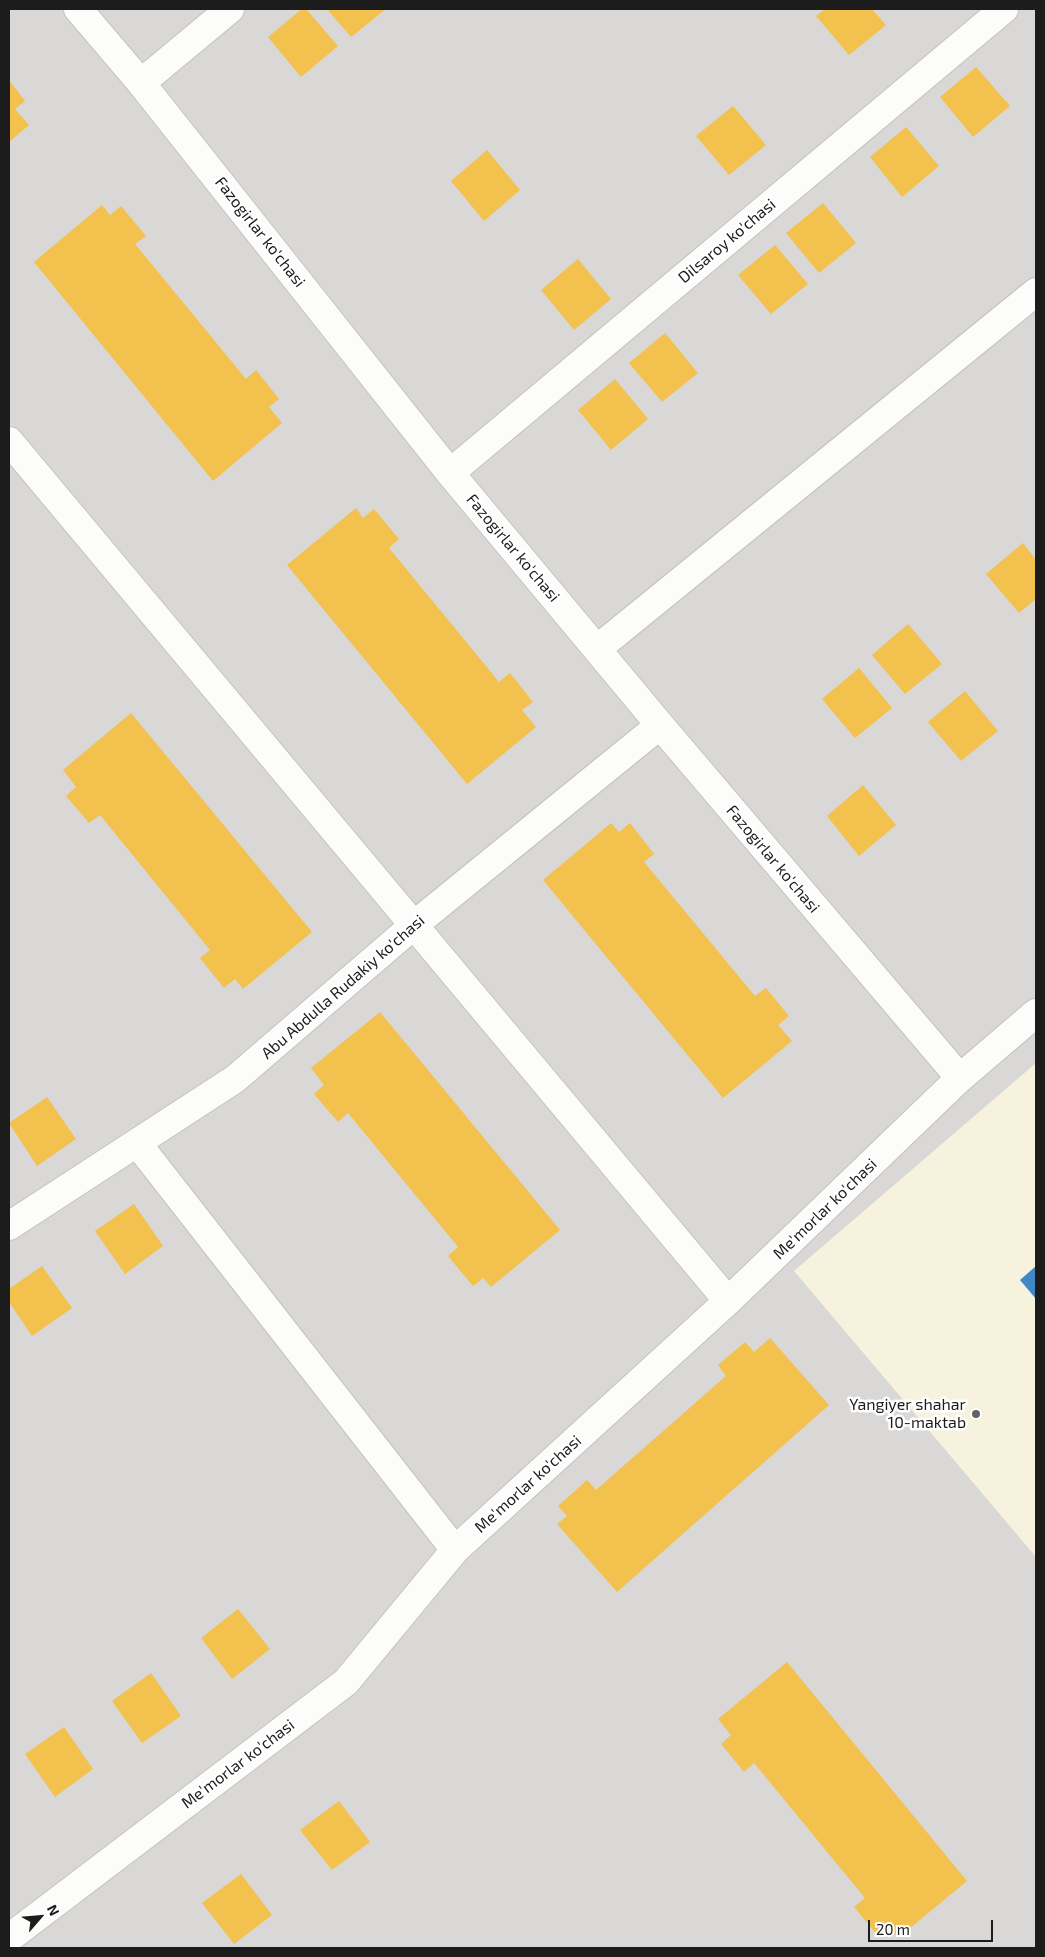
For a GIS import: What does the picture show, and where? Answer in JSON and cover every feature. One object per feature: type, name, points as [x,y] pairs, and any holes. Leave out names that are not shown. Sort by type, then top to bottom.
[{"type":"street","name":"Fazogirlar ko'chasi","points":[[78,9],[141,83],[450,473],[660,725],[960,1078]]},
{"type":"street","points":[[141,83],[230,9]]},
{"type":"street","name":"Dilsaroy ko'chasi","points":[[450,473],[1004,9]]},
{"type":"street","points":[[597,649],[1036,292]]},
{"type":"street","points":[[9,440],[728,1301]]},
{"type":"street","name":"Abu Abdulla Rudakiy ko'chasi","points":[[9,1226],[235,1079],[414,925],[660,725]]},
{"type":"street","name":"Me'morlar ko'chasi","points":[[9,1938],[346,1682],[456,1550],[728,1301],[960,1078],[1036,1013]]},
{"type":"street","points":[[137,1143],[456,1550]]},
{"type":"shaded area","points":[[9,9],[1036,9],[1036,1948],[9,1948]]},
{"type":"shaded area","name":"Yangiyer shahar 10-maktab","points":[[1036,1063],[1036,1557],[794,1271]]},
{"type":"building: Homes","points":[[302,9],[306,9],[338,46],[301,77],[268,37]]},
{"type":"building: Homes","points":[[327,9],[386,9],[351,37]]},
{"type":"building: Homes","points":[[825,9],[872,9],[886,25],[849,55],[816,16]]},
{"type":"building: Homes","points":[[976,67],[1010,106],[973,137],[940,97]]},
{"type":"building: Homes","points":[[9,80],[25,101],[15,109],[29,125],[9,142]]},
{"type":"building: Homes","points":[[733,106],[766,145],[729,175],[696,136]]},
{"type":"building: Homes","points":[[906,127],[939,166],[902,197],[870,157]]},
{"type":"building: Homes","points":[[487,150],[520,190],[484,221],[451,181]]},
{"type":"building: Homes","points":[[823,203],[856,243],[819,273],[786,233]]},
{"type":"building: Homes","points":[[102,205],[110,215],[121,206],[146,236],[135,244],[246,379],[256,370],[279,399],[269,407],[282,423],[213,481],[34,262]]},
{"type":"building: Homes","points":[[775,245],[808,284],[771,314],[738,275]]},
{"type":"building: Homes","points":[[578,259],[611,299],[574,330],[541,290]]},
{"type":"building: Homes","points":[[665,333],[698,373],[662,402],[629,363]]},
{"type":"building: Homes","points":[[615,379],[648,419],[611,450],[578,410]]},
{"type":"building: Homes","points":[[356,508],[363,518],[374,509],[399,539],[389,548],[499,682],[510,673],[533,702],[522,710],[536,727],[467,784],[287,565]]},
{"type":"building: Homes","points":[[1023,543],[1036,560],[1036,599],[1019,613],[986,574]]},
{"type":"building: Homes","points":[[908,624],[942,664],[905,694],[872,655]]},
{"type":"building: Homes","points":[[859,668],[892,708],[855,738],[822,699]]},
{"type":"building: Homes","points":[[965,691],[998,731],[961,761],[928,722]]},
{"type":"building: Homes","points":[[131,713],[312,932],[243,989],[235,979],[224,988],[200,958],[210,950],[100,815],[89,823],[66,796],[76,787],[63,770]]},
{"type":"building: Homes","points":[[863,785],[896,825],[859,856],[827,816]]},
{"type":"building: Homes","points":[[611,823],[619,832],[630,823],[654,854],[644,862],[755,996],[766,988],[789,1016],[778,1025],[792,1041],[723,1098],[543,880]]},
{"type":"building: Homes","points":[[380,1012],[560,1230],[491,1287],[483,1278],[473,1286],[448,1256],[458,1247],[348,1113],[338,1122],[314,1094],[324,1085],[311,1068]]},
{"type":"building: Homes","points":[[47,1097],[76,1139],[37,1166],[9,1123]]},
{"type":"building: Homes","points":[[134,1204],[163,1246],[125,1274],[95,1231]]},
{"type":"building: Homes","points":[[42,1266],[72,1308],[32,1336],[9,1302],[9,1289]]},
{"type":"building: Homes","points":[[770,1338],[829,1405],[617,1592],[557,1524],[567,1516],[558,1506],[587,1480],[596,1490],[726,1376],[718,1365],[745,1342],[754,1352]]},
{"type":"building: Homes","points":[[238,1609],[270,1649],[232,1679],[201,1638]]},
{"type":"building: Homes","points":[[787,1662],[967,1881],[898,1938],[890,1928],[879,1937],[854,1907],[865,1898],[754,1763],[744,1772],[721,1744],[731,1735],[718,1719]]},
{"type":"building: Homes","points":[[151,1673],[181,1716],[142,1743],[112,1701]]},
{"type":"building: Homes","points":[[64,1727],[93,1769],[55,1797],[25,1754]]},
{"type":"building: Homes","points":[[339,1801],[370,1842],[332,1870],[300,1830]]},
{"type":"building: Homes","points":[[241,1874],[272,1915],[234,1944],[202,1903]]},
{"type":"building: Schools","points":[[1036,1266],[1036,1299],[1020,1280]]},
{"type":"place","name":"Yangiyer shahar 10-maktab","points":[[976,1414]]}]
